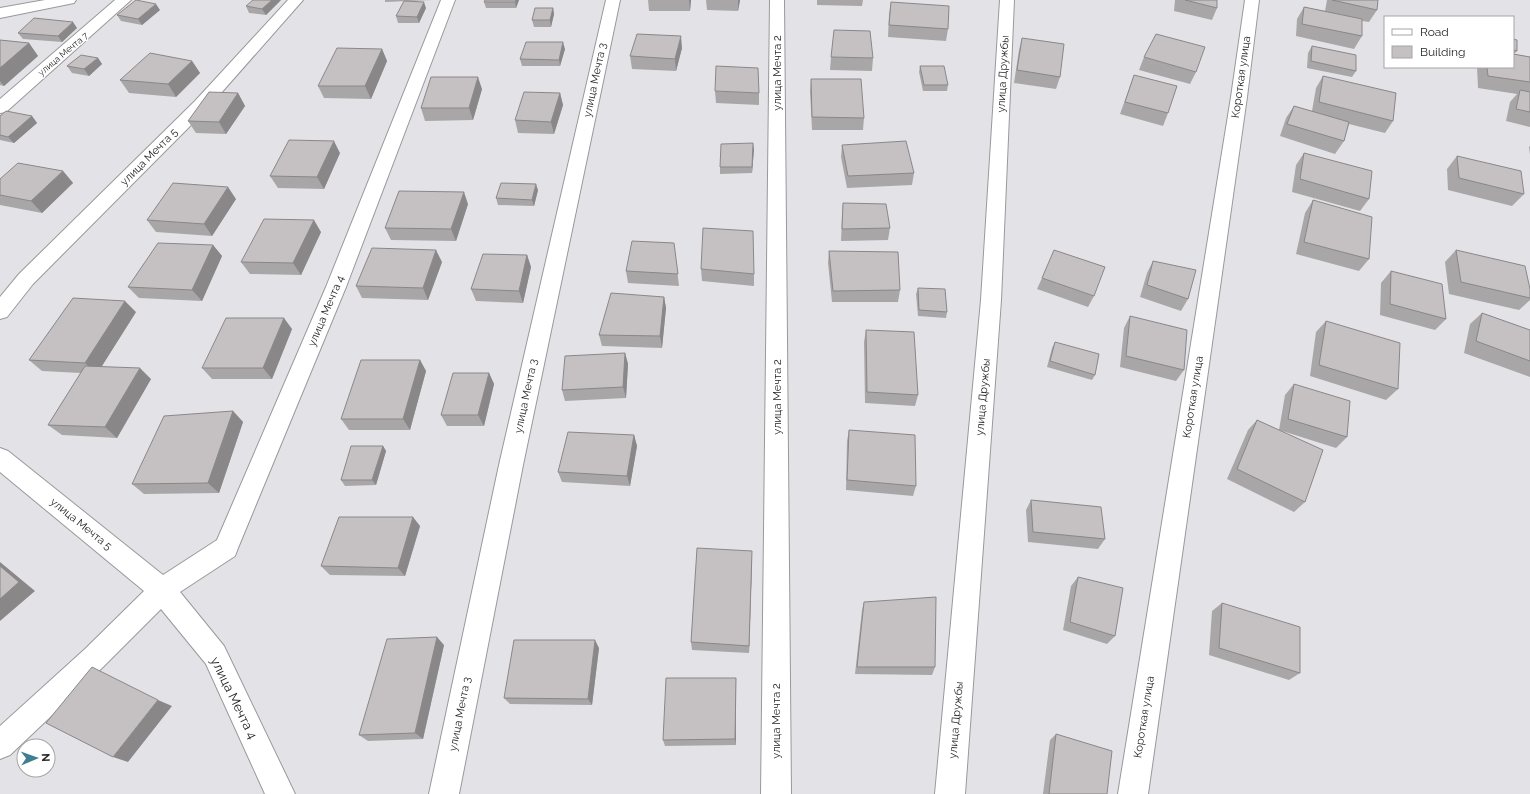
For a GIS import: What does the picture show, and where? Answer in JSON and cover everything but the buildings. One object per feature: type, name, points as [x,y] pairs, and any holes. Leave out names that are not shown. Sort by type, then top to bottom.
[{"type":"street","points":[[0,13],[69,0]]},
{"type":"street","name":"улица Мечта 7","points":[[0,108],[124,0]]},
{"type":"street","name":"улица Мечта 5","points":[[0,311],[26,278],[201,105],[296,0]]},
{"type":"street","name":"улица Мечта 4","points":[[0,745],[94,658],[162,590],[226,548],[336,287],[448,0]]},
{"type":"street","name":"улица Мечта 3","points":[[444,794],[511,465],[613,0]]},
{"type":"street","name":"улица Мечта 2","points":[[776,794],[777,0]]},
{"type":"street","name":"улица Дружбы","points":[[950,794],[991,300],[1007,0]]},
{"type":"street","name":"Короткая улица","points":[[1132,794],[1239,97],[1252,0]]},
{"type":"street","name":"улица Мечта 5","points":[[0,458],[162,590]]},
{"type":"street","name":"улица Мечта 4","points":[[162,590],[215,655],[280,794]]}]
